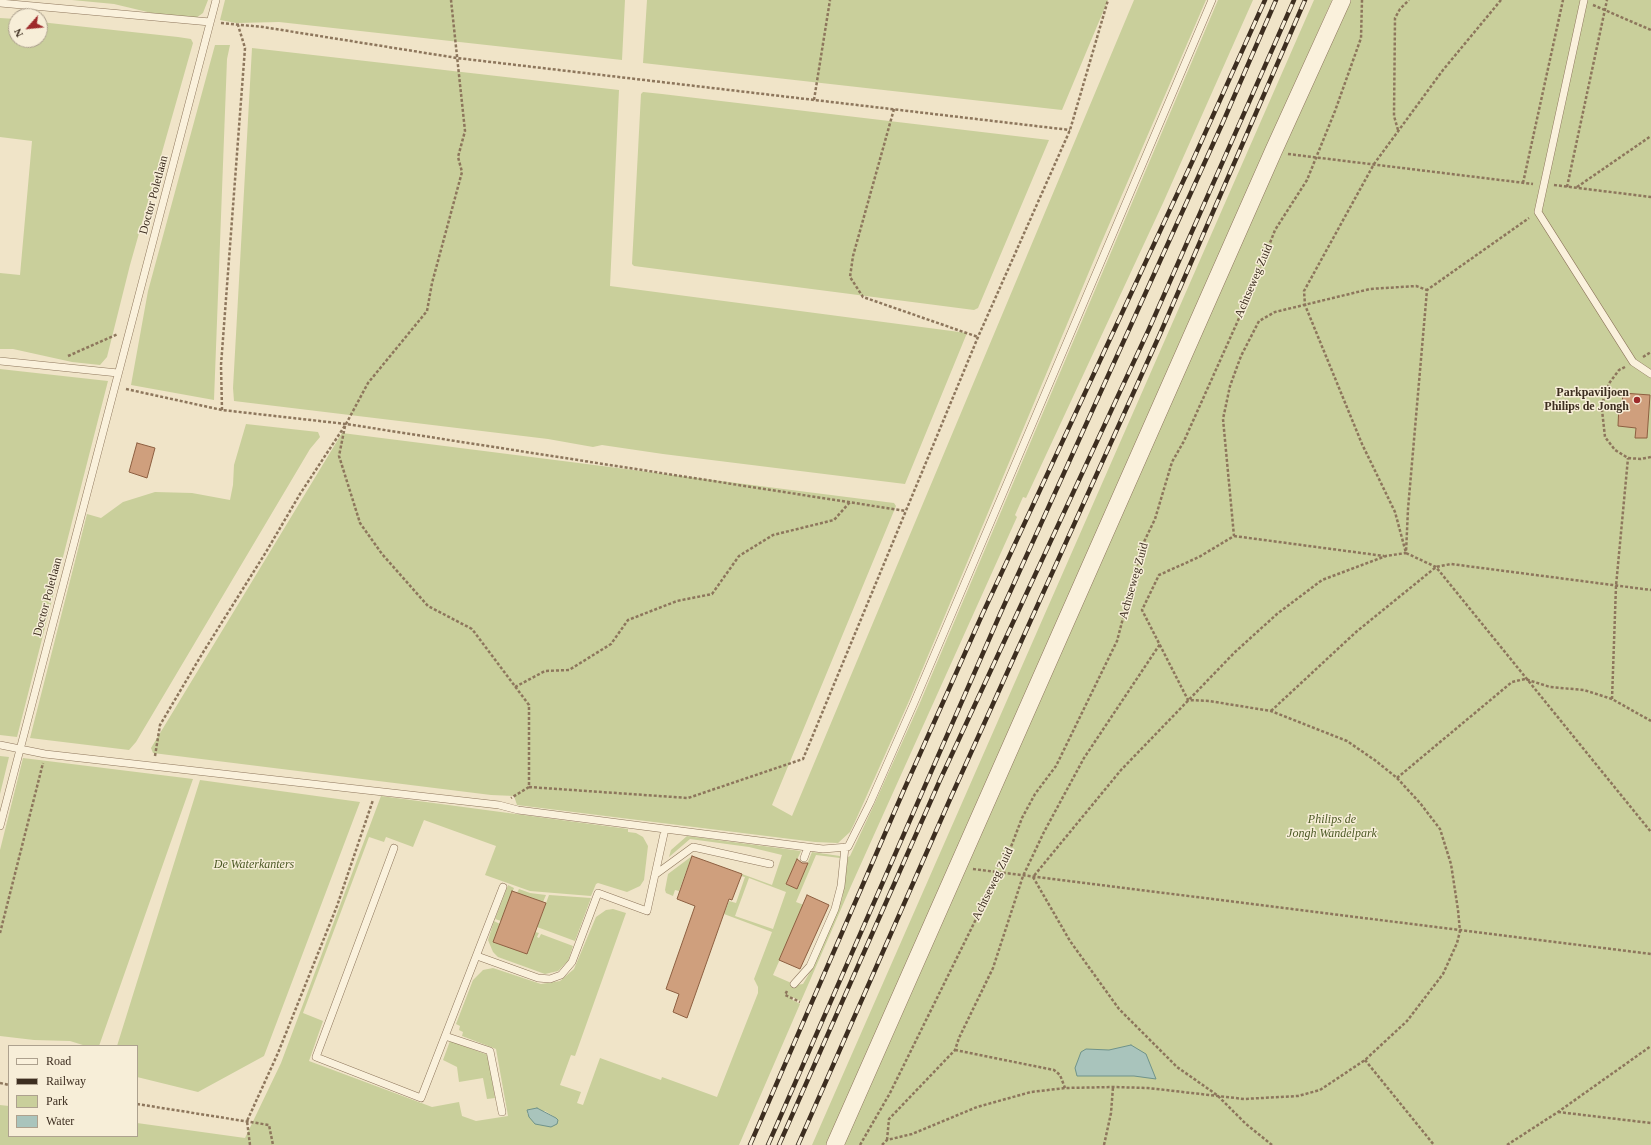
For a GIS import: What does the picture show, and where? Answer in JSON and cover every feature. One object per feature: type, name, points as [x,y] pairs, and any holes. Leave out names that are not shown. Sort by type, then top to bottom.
[{"type":"street","points":[[835,1145],[1273,152],[1342,0]]},
{"type":"lane","name":"Doctor Poletlaan","points":[[0,826],[216,0]]},
{"type":"lane","points":[[0,745],[45,754],[498,805],[518,810],[823,849],[848,847],[870,803],[914,703],[1212,0]]},
{"type":"lane","points":[[1584,1],[1538,212],[1633,362],[1651,374]]},
{"type":"lane","points":[[0,2],[210,22]]},
{"type":"lane","points":[[0,361],[44,367],[118,373]]},
{"type":"lane","points":[[477,956],[538,978],[550,979],[560,975],[572,962],[598,893],[647,911],[665,829]]},
{"type":"lane","points":[[656,874],[693,847],[770,864]]},
{"type":"lane","points":[[804,858],[808,847]]},
{"type":"lane","points":[[794,984],[810,966],[835,909],[841,886],[845,847]]},
{"type":"lane","points":[[394,848],[316,1057],[421,1098],[503,887]]},
{"type":"lane","points":[[445,1036],[490,1052],[502,1112]]},
{"type":"path","points":[[154,766],[160,725],[202,654],[266,552],[300,494],[346,424],[368,383],[427,311],[432,283],[462,172],[458,156],[465,130],[450,0]]},
{"type":"path","points":[[814,100],[830,0]]},
{"type":"path","points":[[498,805],[529,786],[688,798],[802,759],[978,337],[1070,130],[1108,0]]},
{"type":"path","name":"Achtseweg Zuid","points":[[860,1145],[890,1093],[980,911],[1001,873],[1022,818],[1035,794],[1056,766],[1117,641],[1142,546],[1155,519],[1172,462],[1184,441],[1230,336],[1254,287],[1275,230],[1307,180],[1317,158],[1361,38],[1362,0]]},
{"type":"path","points":[[1398,131],[1394,116],[1395,18],[1400,9],[1409,0]]},
{"type":"path","points":[[1406,553],[1395,512],[1362,444],[1305,305],[1304,291],[1374,164],[1443,70],[1501,0]]},
{"type":"path","points":[[1523,183],[1563,0]]},
{"type":"path","points":[[1567,187],[1607,0]]},
{"type":"path","points":[[1584,1],[1651,30]]},
{"type":"path","points":[[210,22],[457,58],[1070,130]]},
{"type":"path","points":[[222,410],[221,365],[245,48],[238,25]]},
{"type":"path","points":[[894,109],[853,256],[850,277],[863,298],[978,337]]},
{"type":"path","points":[[1577,187],[1651,136]]},
{"type":"path","points":[[1273,152],[1523,183],[1577,187],[1651,196]]},
{"type":"path","points":[[1406,553],[1408,509],[1428,290],[1538,212]]},
{"type":"path","points":[[1234,536],[1223,419],[1230,386],[1241,356],[1259,321],[1274,312],[1370,290],[1416,286],[1428,290]]},
{"type":"path","points":[[44,367],[120,333],[128,336]]},
{"type":"path","points":[[1651,352],[1620,370],[1610,382],[1604,396],[1602,410],[1605,437],[1615,450],[1628,458],[1641,459],[1651,457]]},
{"type":"path","points":[[126,390],[222,410],[346,424],[906,511]]},
{"type":"path","points":[[346,424],[339,456],[360,523],[382,554],[428,606],[472,629],[528,705],[529,786]]},
{"type":"path","points":[[1612,699],[1616,586],[1628,458]]},
{"type":"path","points":[[515,687],[545,671],[569,670],[611,644],[628,620],[678,601],[712,594],[739,556],[773,535],[834,520],[850,502]]},
{"type":"path","points":[[1188,700],[1142,610],[1159,575],[1199,558],[1234,536],[1386,556]]},
{"type":"path","points":[[1033,877],[1121,770],[1235,652],[1272,619],[1322,580],[1386,556],[1406,553],[1436,567],[1525,679],[1651,832]]},
{"type":"path","points":[[1272,711],[1356,632],[1436,567],[1452,564],[1651,590]]},
{"type":"path","points":[[887,1140],[889,1119],[955,1050],[959,1038],[993,968],[1023,876],[1044,832],[1084,758],[1160,644]]},
{"type":"path","points":[[1397,778],[1512,682],[1525,679],[1550,687],[1584,690],[1612,699],[1651,721]]},
{"type":"path","points":[[882,1145],[887,1140],[912,1134],[977,1107],[1031,1092],[1065,1088],[1148,1088],[1244,1099],[1298,1096],[1320,1090],[1365,1060],[1407,1021],[1443,974],[1457,943],[1460,931],[1451,864],[1440,829],[1420,803],[1397,778],[1347,741],[1272,711],[1209,701],[1188,700]]},
{"type":"path","points":[[0,933],[45,754]]},
{"type":"path","points":[[250,1145],[247,1121],[278,1053],[337,906],[376,792]]},
{"type":"path","points":[[957,867],[1651,954]]},
{"type":"path","points":[[1033,877],[1070,941],[1119,1009],[1150,1042],[1177,1066],[1216,1095],[1246,1124],[1272,1145]]},
{"type":"path","points":[[791,998],[800,1002]]},
{"type":"path","points":[[1507,1145],[1558,1112],[1651,1046]]},
{"type":"path","points":[[955,1050],[1054,1070],[1060,1075],[1065,1088]]},
{"type":"path","points":[[1365,1060],[1434,1145]]},
{"type":"path","points":[[1104,1145],[1111,1113],[1114,1087]]},
{"type":"path","points":[[138,1104],[269,1125],[273,1145]]},
{"type":"path","points":[[1558,1112],[1651,1123]]},
{"type":"green space","points":[[72,0],[208,0],[203,13],[196,18],[160,15],[114,4]]},
{"type":"green space","points":[[225,0],[625,0],[622,60],[279,22],[236,23],[220,20]]},
{"type":"green space","points":[[647,0],[1108,0],[1062,110],[643,63]]},
{"type":"green space","points":[[1134,0],[1206,0],[1099,248],[909,701],[850,832],[838,843],[815,842],[517,805],[514,796],[491,795],[153,753],[151,748],[342,433],[894,503],[896,506],[772,805],[792,816]]},
{"type":"green space","points":[[1218,0],[1253,0],[1163,203],[1026,498],[1023,497],[1015,515],[1017,517],[851,886],[801,1001],[792,997],[791,999],[800,1004],[739,1145],[0,1145],[0,1105],[8,1106],[8,1137],[138,1137],[138,1123],[245,1138],[281,1063],[381,796],[628,829],[628,832],[636,833],[643,837],[648,846],[644,880],[640,886],[627,892],[598,883],[596,884],[591,896],[530,891],[485,875],[496,846],[424,820],[413,847],[386,837],[384,842],[369,837],[303,1013],[323,1021],[309,1061],[432,1107],[459,1102],[462,1116],[476,1121],[508,1116],[496,1049],[462,1036],[463,1032],[459,1030],[460,1026],[456,1024],[473,980],[483,970],[493,968],[541,984],[560,981],[574,969],[596,917],[606,910],[613,909],[626,913],[575,1056],[571,1055],[560,1085],[581,1092],[577,1103],[583,1105],[600,1058],[661,1080],[662,1077],[717,1097],[758,993],[758,987],[754,979],[772,932],[724,914],[729,901],[736,903],[745,877],[741,876],[742,874],[772,885],[782,855],[749,847],[690,839],[669,857],[671,850],[687,836],[801,851],[786,884],[797,889],[812,852],[840,856],[840,858],[816,855],[796,902],[804,905],[773,975],[796,985],[803,984],[813,967],[842,899],[848,857],[850,856],[919,705]],"holes":[[[749,878],[786,892],[773,929],[735,916]],[[528,1111],[545,1111],[556,1118],[527,1114]]]},
{"type":"green space","points":[[1314,0],[1332,0],[826,1145],[812,1145]]},
{"type":"green space","name":"Philips de Jongh Wandelpark","points":[[1351,0],[1651,0],[1651,1145],[844,1145],[1240,245]]},
{"type":"green space","points":[[0,18],[8,18],[8,48],[48,48],[48,23],[178,37],[191,39],[193,43],[130,265],[107,357],[100,365],[72,362],[13,349],[0,349],[0,273],[20,275],[32,141],[0,137]]},
{"type":"green space","points":[[215,45],[230,45],[227,59],[214,400],[131,385],[148,291]]},
{"type":"green space","points":[[252,48],[619,90],[610,286],[967,333],[905,484],[602,445],[593,447],[548,439],[234,401],[233,388]]},
{"type":"green space","points":[[643,92],[1049,140],[978,308],[974,310],[634,266],[632,264],[641,94]]},
{"type":"green space","points":[[0,369],[108,381],[17,737],[0,735]]},
{"type":"green space","points":[[246,424],[318,432],[320,437],[310,449],[136,742],[129,750],[30,738],[87,514],[101,518],[123,502],[155,492],[192,493],[230,500],[233,485],[234,465]]},
{"type":"green space","points":[[0,756],[9,757],[0,794]]},
{"type":"green space","points":[[23,758],[193,779],[99,1045],[83,1045],[70,1041],[34,1040],[0,1036],[0,850]]},
{"type":"green space","name":"De Waterkanters","points":[[200,780],[360,802],[264,1056],[198,1092],[138,1077],[138,1045],[117,1045]]},
{"type":"green space","points":[[692,856],[679,891],[675,890],[673,896],[666,893],[665,890],[668,874]]},
{"type":"green space","points":[[508,885],[514,888],[501,921],[495,919]]},
{"type":"green space","points":[[519,889],[530,893],[546,895],[543,902],[517,893]]},
{"type":"green space","points":[[549,895],[591,898],[575,941],[537,927]]},
{"type":"green space","points":[[494,921],[500,924],[494,942],[527,954],[535,932],[539,933],[537,937],[539,938],[541,934],[573,946],[568,961],[558,971],[545,974],[498,957],[493,952],[488,940]]},
{"type":"green space","points":[[450,1041],[488,1055],[495,1098],[487,1099],[483,1078],[459,1082],[457,1067],[443,1060]]},
{"type":"water","points":[[1131,1045],[1146,1054],[1156,1079],[1134,1076],[1077,1076],[1075,1068],[1081,1052],[1086,1049],[1109,1050]]},
{"type":"water","points":[[537,1108],[556,1118],[558,1120],[557,1124],[551,1127],[535,1124],[529,1117],[527,1110]]},
{"type":"building","points":[[1623,393],[1650,395],[1647,438],[1635,438],[1636,428],[1618,426],[1619,404],[1622,404]]},
{"type":"building","points":[[137,443],[155,448],[147,478],[129,472]]},
{"type":"building","points":[[692,856],[742,874],[732,900],[729,899],[687,1018],[673,1012],[679,994],[666,989],[695,906],[677,899]]},
{"type":"building","points":[[797,859],[802,863],[808,863],[797,889],[786,884]]},
{"type":"building","points":[[512,891],[546,903],[527,954],[493,942]]},
{"type":"building","points":[[807,895],[829,905],[800,969],[779,960]]},
{"type":"railway","points":[[750,1145],[903,792],[982,615],[1193,160],[1265,0]]},
{"type":"railway","points":[[768,1145],[1001,612],[1223,122],[1276,0]]},
{"type":"railway","points":[[779,1145],[940,780],[1149,329],[1294,0]]},
{"type":"railway","points":[[798,1145],[951,797],[1160,334],[1305,0]]},
{"type":"place","name":"Parkpaviljoen Philips de Jongh","points":[[1637,400]]}]
